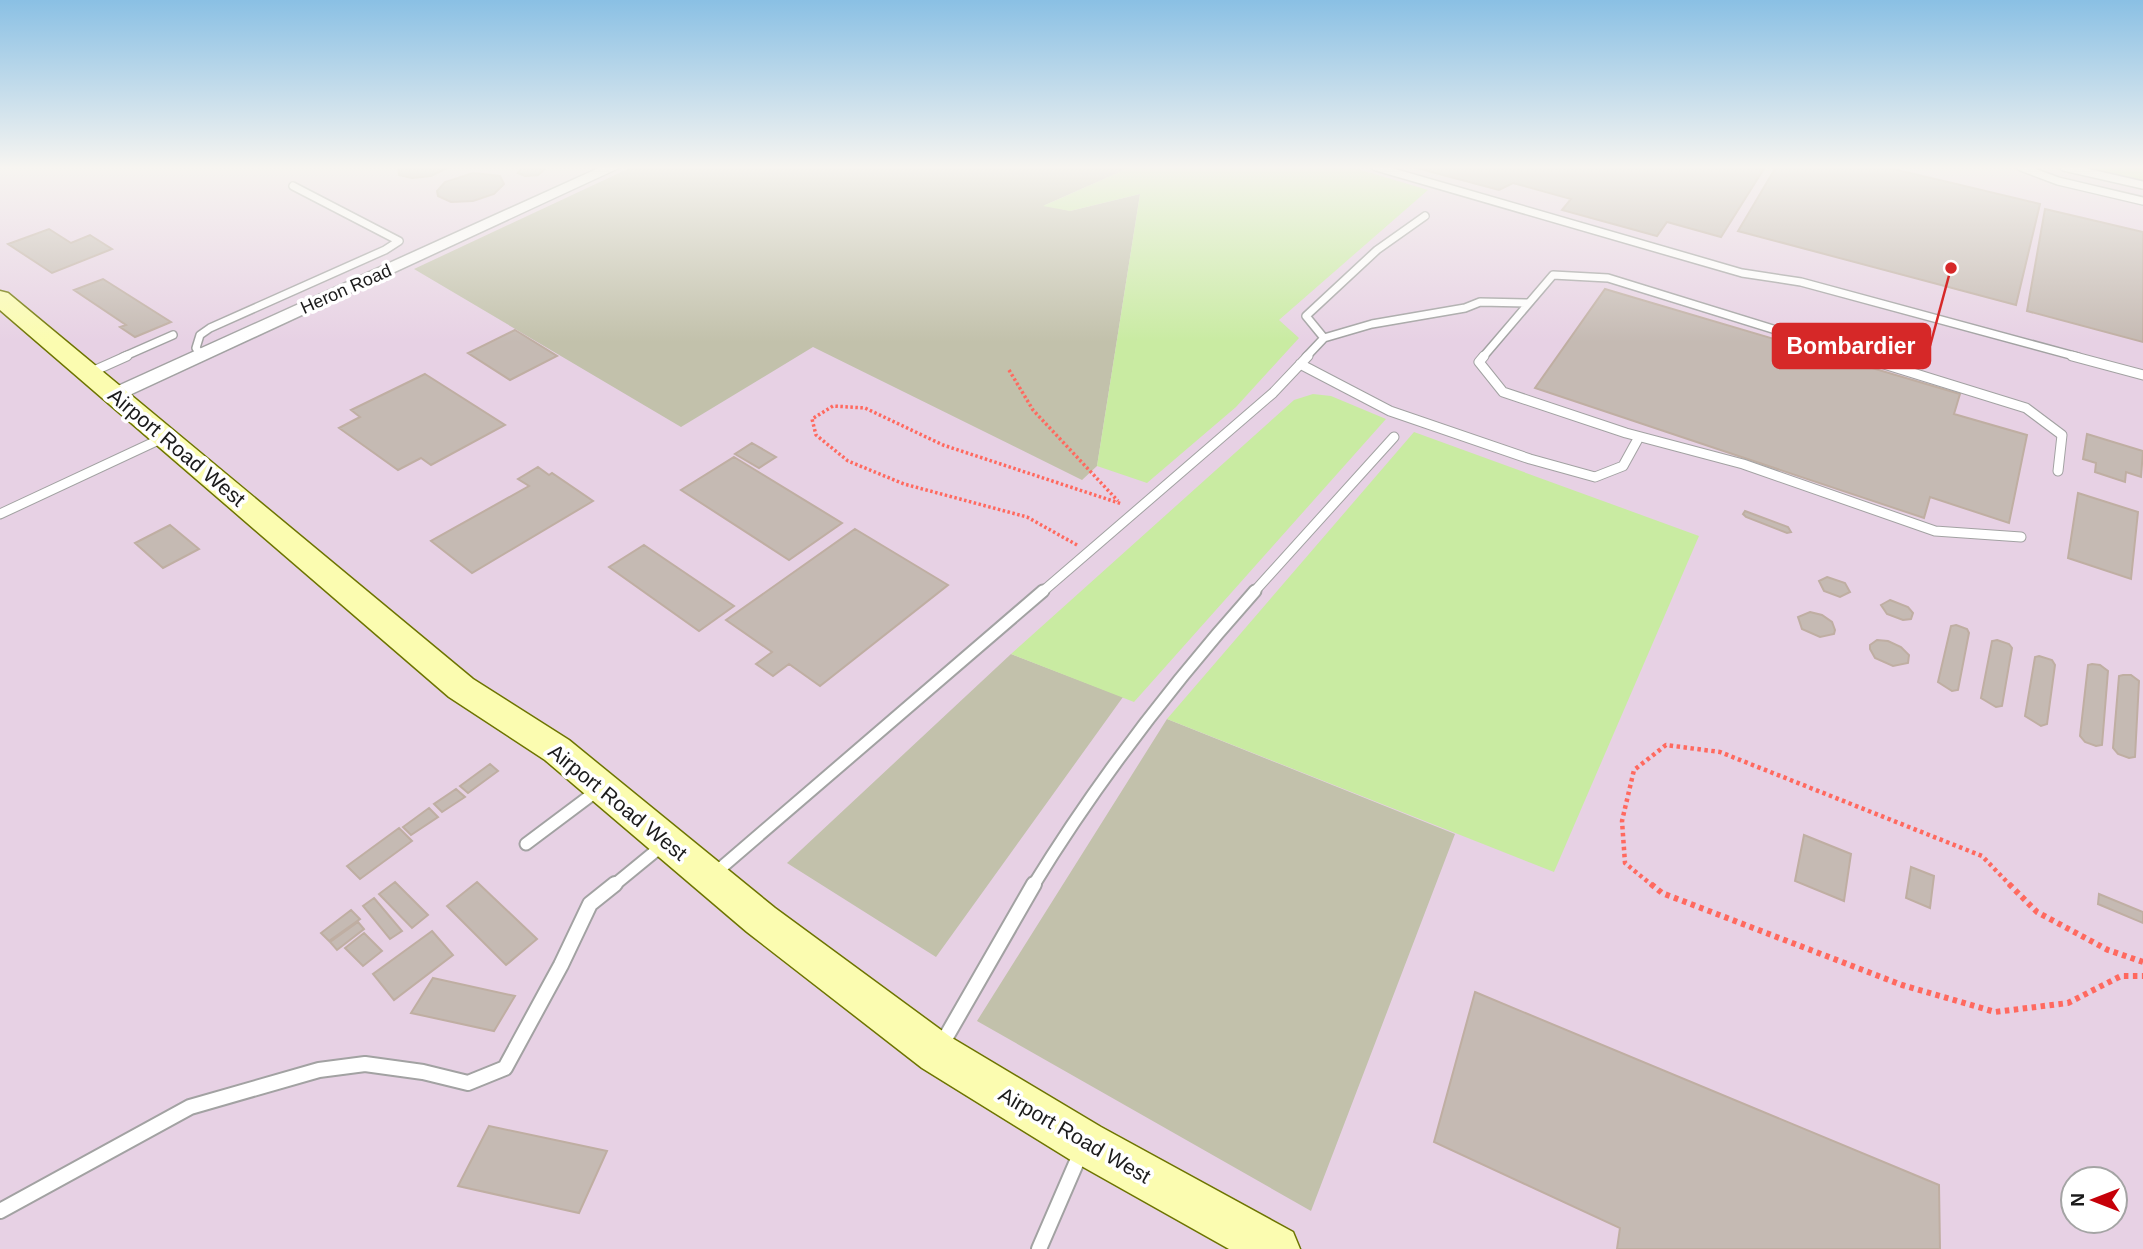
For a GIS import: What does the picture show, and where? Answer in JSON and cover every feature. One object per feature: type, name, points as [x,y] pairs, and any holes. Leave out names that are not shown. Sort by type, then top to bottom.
[{"type":"street","name":"Heron Road","points":[[102,384],[201,355],[486,225]]},
{"type":"street","name":"Airport Road West","points":[[0,298],[461,688],[557,750],[710,878],[937,1053],[1085,1143],[1276,1249]]},
{"type":"lane","points":[[201,355],[196,348],[200,335],[210,328],[385,250],[399,241],[369,225]]},
{"type":"lane","points":[[1324,338],[1306,316],[1364,261],[1410,225]]},
{"type":"lane","points":[[1575,225],[1742,274],[1801,282],[2143,375]]},
{"type":"lane","points":[[2021,537],[1935,531],[1743,464],[1639,436],[1503,392],[1479,362],[1553,275],[1608,278],[2026,408],[2062,435],[2058,471]]},
{"type":"lane","points":[[710,878],[1273,393],[1324,338],[1372,324],[1465,308],[1480,302],[1527,303]]},
{"type":"lane","points":[[102,384],[173,335]]},
{"type":"lane","points":[[1300,364],[1390,411],[1530,459],[1595,477],[1623,467],[1639,436]]},
{"type":"lane","points":[[0,514],[165,437]]},
{"type":"lane","points":[[937,1053],[1003,933],[1079,812],[1133,736],[1246,603],[1394,437]]},
{"type":"lane","points":[[526,844],[603,786]]},
{"type":"lane","points":[[0,1211],[190,1107],[318,1070],[365,1064],[423,1072],[468,1083],[505,1068],[590,904],[667,841]]},
{"type":"lane","points":[[1039,1249],[1085,1143]]},
{"type":"path","points":[[1010,370],[1033,410],[1119,502]]},
{"type":"path","points":[[1090,552],[1027,517],[904,484],[848,461],[816,435],[812,419],[833,406],[865,408],[943,445],[1016,471],[1119,502],[1136,511]]},
{"type":"path","points":[[2143,962],[2108,950],[2037,912],[1982,856],[1720,752],[1666,744],[1634,771],[1622,821],[1625,863],[1661,893],[1902,985],[1996,1012],[2068,1003],[2121,976],[2143,976]]},
{"type":"shaded area","points":[[0,225],[2143,225],[2143,1249],[0,1249]]},
{"type":"shaded area","points":[[507,225],[1135,225],[1097,466],[1082,480],[813,347],[681,427],[414,269]]},
{"type":"shaded area","points":[[1011,654],[1123,697],[936,957],[787,863]]},
{"type":"shaded area","points":[[1167,719],[1455,834],[1311,1211],[977,1021]]},
{"type":"green space","points":[[1135,225],[1388,225],[1279,320],[1299,338],[1236,407],[1147,483],[1097,466]]},
{"type":"green space","points":[[1313,394],[1331,396],[1386,419],[1134,702],[1011,654],[1294,400]]},
{"type":"green space","points":[[1414,432],[1699,536],[1554,872],[1167,719]]},
{"type":"building","points":[[1618,225],[1665,225],[1657,236]]},
{"type":"building","points":[[1679,225],[1728,225],[1721,237]]},
{"type":"building","points":[[1741,225],[2035,225],[2016,305],[1738,231]]},
{"type":"building","points":[[2042,225],[2114,225],[2143,232],[2143,342],[2027,311]]},
{"type":"building","points":[[49,229],[71,243],[90,235],[112,249],[52,273],[8,244]]},
{"type":"building","points":[[103,279],[171,322],[135,337],[120,327],[126,325],[74,290]]},
{"type":"building","points":[[1605,289],[1960,394],[1954,414],[2027,435],[2009,523],[1930,497],[1924,518],[1535,388]]},
{"type":"building","points":[[515,330],[557,356],[510,380],[468,353]]},
{"type":"building","points":[[425,374],[505,425],[431,465],[421,458],[398,470],[339,428],[360,417],[351,410]]},
{"type":"building","points":[[2087,434],[2143,451],[2141,477],[2126,472],[2125,482],[2095,472],[2096,463],[2083,459]]},
{"type":"building","points":[[752,443],[776,457],[759,468],[735,454]]},
{"type":"building","points":[[734,457],[842,523],[789,560],[681,490]]},
{"type":"building","points":[[538,467],[549,475],[552,473],[593,501],[472,573],[431,541],[529,486],[518,479]]},
{"type":"building","points":[[2078,493],[2138,512],[2131,579],[2068,558]]},
{"type":"building","points":[[1745,511],[1788,527],[1791,532],[1787,533],[1746,517],[1743,514]]},
{"type":"building","points":[[170,525],[199,549],[163,568],[135,543]]},
{"type":"building","points":[[855,529],[948,585],[820,686],[789,664],[773,676],[756,664],[772,652],[726,620]]},
{"type":"building","points":[[644,545],[734,606],[699,631],[609,567]]},
{"type":"building","points":[[1827,577],[1845,583],[1850,592],[1840,597],[1824,591],[1819,581]]},
{"type":"building","points":[[1890,600],[1908,607],[1913,613],[1911,619],[1903,620],[1887,614],[1881,605]]},
{"type":"building","points":[[1810,612],[1822,615],[1832,622],[1834,634],[1820,637],[1802,629],[1798,617]]},
{"type":"building","points":[[1951,626],[1967,629],[1969,633],[1958,690],[1952,691],[1938,682]]},
{"type":"building","points":[[1877,640],[1888,641],[1901,647],[1909,655],[1908,663],[1893,666],[1875,658],[1870,645]]},
{"type":"building","points":[[1992,641],[2009,644],[2012,648],[2002,706],[1996,707],[1981,698]]},
{"type":"building","points":[[2035,657],[2052,660],[2055,665],[2047,724],[2041,726],[2025,716]]},
{"type":"building","points":[[2088,665],[2100,665],[2108,671],[2102,745],[2096,746],[2085,742],[2080,736]]},
{"type":"building","points":[[2131,675],[2139,681],[2135,757],[2129,758],[2118,754],[2113,748],[2119,676]]},
{"type":"building","points":[[490,764],[498,771],[468,793],[460,786]]},
{"type":"building","points":[[456,789],[465,797],[442,812],[434,804]]},
{"type":"building","points":[[429,808],[438,817],[411,835],[403,827]]},
{"type":"building","points":[[399,828],[412,841],[360,879],[347,866]]},
{"type":"building","points":[[1804,835],[1851,854],[1844,901],[1795,881]]},
{"type":"building","points":[[1911,867],[1934,876],[1930,908],[1906,898]]},
{"type":"building","points":[[395,882],[428,915],[412,928],[379,894]]},
{"type":"building","points":[[477,882],[537,939],[506,965],[447,906]]},
{"type":"building","points":[[2099,894],[2143,912],[2143,923],[2098,904]]},
{"type":"building","points":[[374,898],[402,931],[390,939],[363,906]]},
{"type":"building","points":[[351,910],[360,919],[329,941],[321,933]]},
{"type":"building","points":[[358,922],[364,929],[337,950],[330,942]]},
{"type":"building","points":[[432,931],[453,955],[394,1000],[373,974]]},
{"type":"building","points":[[364,933],[382,951],[363,966],[345,948]]},
{"type":"building","points":[[433,978],[515,996],[494,1031],[411,1013]]},
{"type":"building","points":[[1475,992],[1939,1185],[1940,1249],[1617,1249],[1620,1228],[1434,1142]]},
{"type":"building","points":[[489,1126],[607,1151],[579,1213],[458,1186]]},
{"type":"place","name":"Bombardier","points":[[1951,268]]}]
